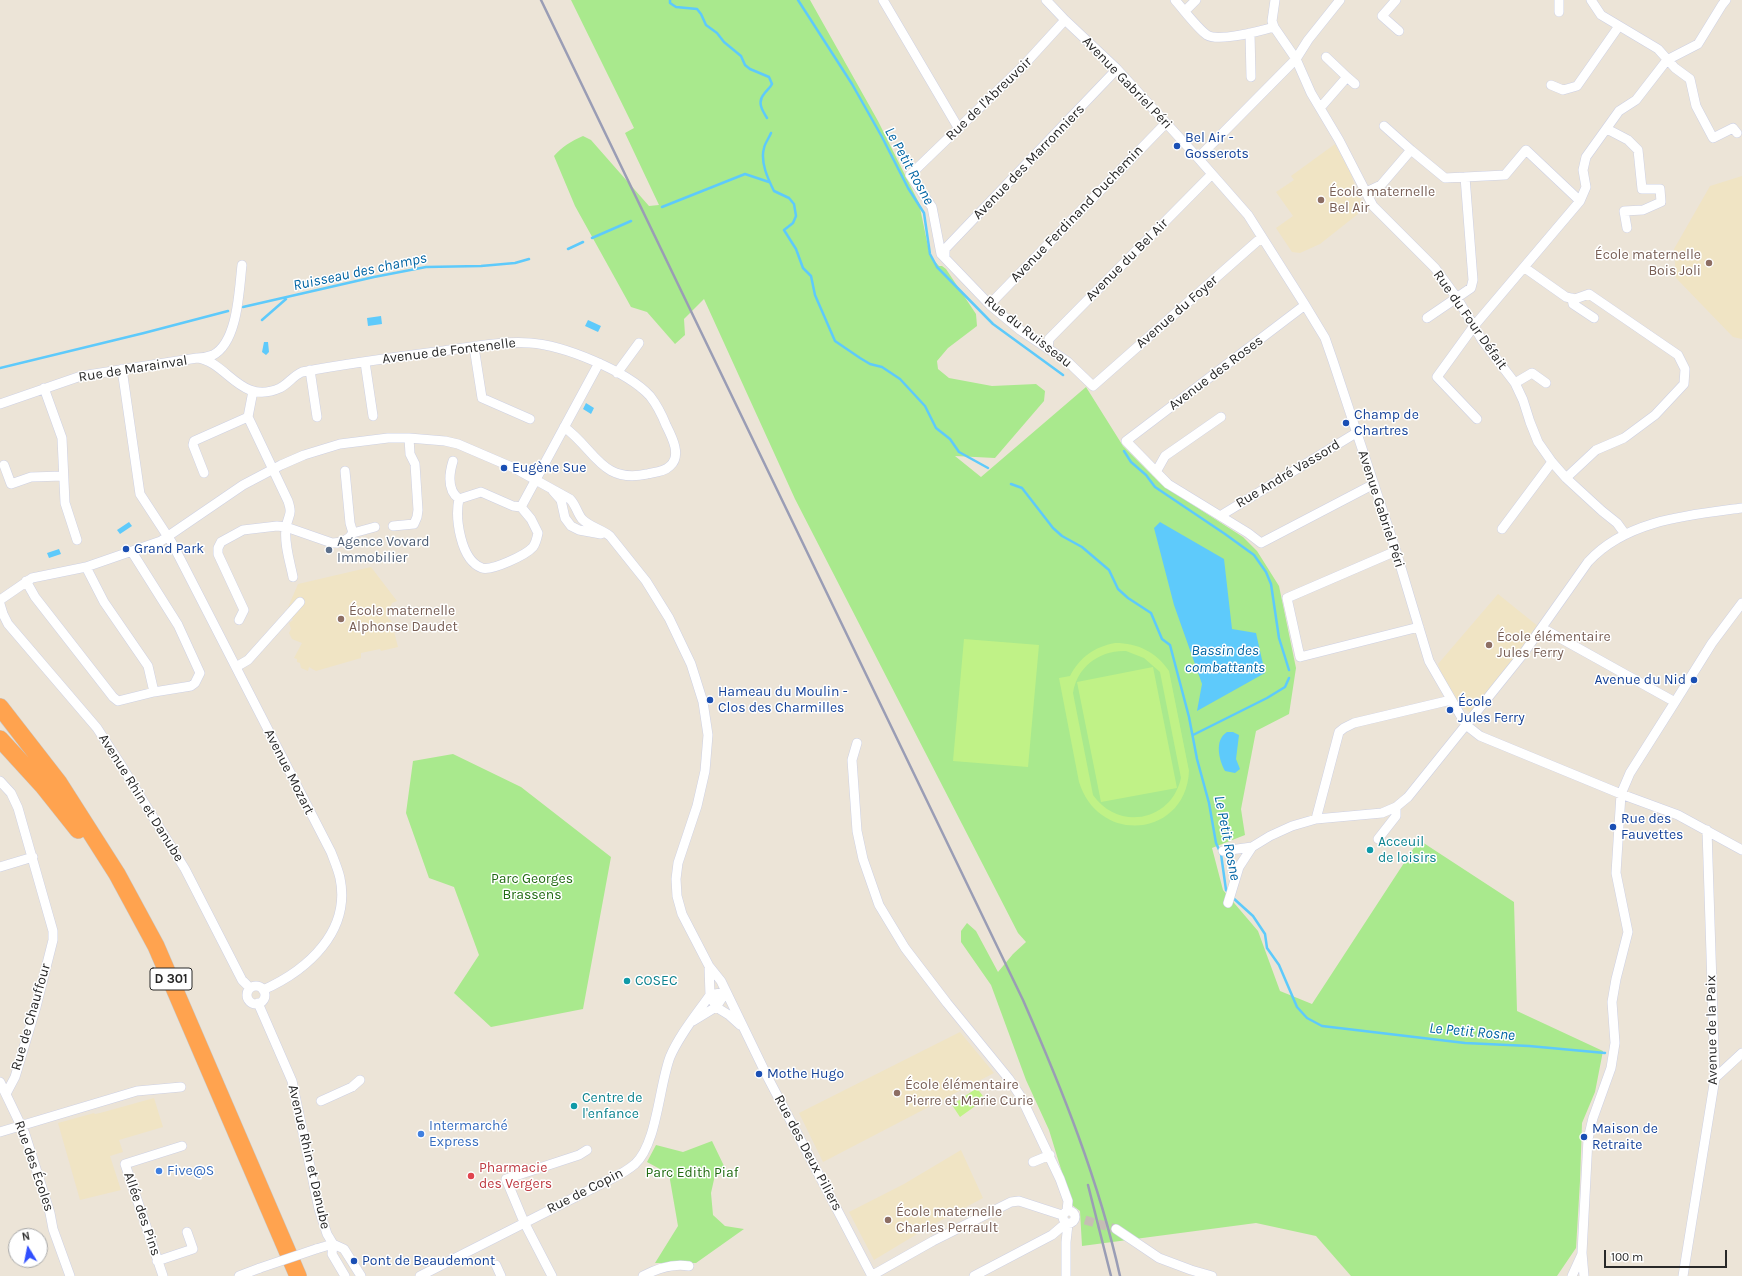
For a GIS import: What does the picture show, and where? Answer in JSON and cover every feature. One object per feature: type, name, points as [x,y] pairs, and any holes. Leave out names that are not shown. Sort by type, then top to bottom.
[{"type":"highway","name":"D 301","points":[[0,707],[59,783],[116,874],[156,946],[298,1276]]},
{"type":"highway","name":"D 301","points":[[0,724],[23,753],[79,831],[115,890],[148,953],[209,1091],[287,1276]]},
{"type":"highway","points":[[0,739],[38,781],[79,831]]},
{"type":"street","name":"Avenue Gabriel Péri","points":[[1046,0],[1117,69],[1248,215],[1305,305],[1324,338],[1396,551],[1429,661],[1466,725],[1480,736],[1621,794],[1678,815],[1742,850]]},
{"type":"street","points":[[1175,0],[1205,34],[1212,37],[1250,33],[1274,27],[1272,21],[1275,0]]},
{"type":"street","points":[[1185,11],[1196,0]]},
{"type":"street","points":[[1198,158],[1296,59],[1308,40],[1340,0]]},
{"type":"street","points":[[1396,0],[1382,16],[1398,31]]},
{"type":"street","points":[[1559,12],[1560,0]]},
{"type":"street","points":[[1591,0],[1601,16],[1658,49],[1667,60],[1690,79],[1696,106],[1713,138],[1734,128],[1737,133]]},
{"type":"street","points":[[888,1],[959,129]]},
{"type":"street","points":[[1477,419],[1437,377],[1474,326],[1525,268],[1580,201],[1586,186],[1583,170],[1586,157],[1619,111],[1636,100],[1667,60],[1698,44],[1723,1]]},
{"type":"street","name":"Rue de l'Abreuvoir","points":[[910,175],[1023,66],[1065,20]]},
{"type":"street","points":[[1551,85],[1563,90],[1577,86],[1619,26]]},
{"type":"street","name":"Rue du Four Défait","points":[[1274,27],[1296,59],[1320,108],[1339,140],[1373,206],[1435,268],[1457,298],[1482,340],[1515,383],[1523,400],[1538,442],[1552,462],[1566,478],[1617,523],[1625,534]]},
{"type":"street","points":[[1250,33],[1251,77]]},
{"type":"street","points":[[1326,57],[1355,84]]},
{"type":"street","name":"Avenue des Marronniers","points":[[945,257],[945,250],[1117,69]]},
{"type":"street","points":[[1320,108],[1347,77]]},
{"type":"street","name":"Avenue Ferdinand Duchemin","points":[[987,302],[992,302],[1166,123]]},
{"type":"street","points":[[1384,126],[1445,178],[1505,175],[1526,150],[1580,201]]},
{"type":"street","points":[[1607,129],[1628,140],[1638,150],[1642,189],[1660,189],[1661,202],[1643,210],[1624,211],[1627,228]]},
{"type":"street","points":[[1366,192],[1381,185],[1411,150]]},
{"type":"street","name":"Avenue du Bel Air","points":[[1048,350],[1049,339],[1212,174]]},
{"type":"street","name":"Rue du Ruisseau","points":[[910,175],[932,207],[941,254],[987,302],[1020,330],[1068,362],[1093,386]]},
{"type":"street","points":[[1427,318],[1471,288],[1473,280],[1465,177]]},
{"type":"street","name":"Avenue du Foyer","points":[[1093,386],[1262,237]]},
{"type":"street","name":"Rue de Marainval","points":[[0,404],[81,376],[214,355],[231,333],[234,325],[242,265]]},
{"type":"street","points":[[1525,268],[1560,293],[1572,298],[1589,294],[1610,310],[1674,351],[1678,355],[1685,369],[1684,384],[1655,415],[1624,438],[1596,450],[1566,478]]},
{"type":"street","points":[[1572,298],[1573,304],[1594,318]]},
{"type":"street","name":"Avenue des Roses","points":[[1156,472],[1126,440],[1305,305]]},
{"type":"street","name":"Avenue de Fontenelle","points":[[253,392],[280,388],[296,374],[310,370],[507,342],[531,343],[575,353],[599,363],[638,386],[649,395],[660,412],[675,449],[675,461],[671,466],[662,471],[643,475],[624,476],[617,474],[605,467],[571,432],[564,427]]},
{"type":"street","points":[[617,373],[639,343]]},
{"type":"street","points":[[474,347],[482,398],[530,419]]},
{"type":"street","points":[[198,358],[207,361],[244,388],[253,392],[248,417],[288,501],[291,511],[286,526],[286,540],[293,577]]},
{"type":"street","points":[[365,362],[373,416]]},
{"type":"street","points":[[521,507],[599,363]]},
{"type":"street","name":"Avenue Mozart","points":[[122,369],[140,494],[172,543],[331,852],[340,878],[341,898],[336,923],[321,950],[302,968],[263,990]]},
{"type":"street","points":[[310,370],[317,416]]},
{"type":"street","points":[[1515,383],[1532,373],[1546,383]]},
{"type":"street","points":[[44,388],[62,438],[65,503],[77,540]]},
{"type":"street","points":[[204,473],[193,445],[194,441],[248,417]]},
{"type":"street","points":[[1221,417],[1165,456],[1156,472],[1168,484],[1248,532],[1261,543],[1374,484]]},
{"type":"street","name":"Rue André Vassord","points":[[1220,516],[1356,433]]},
{"type":"street","points":[[393,526],[417,527],[418,510],[414,464],[410,454],[409,438]]},
{"type":"street","name":"Rue des Deux Piliers","points":[[0,600],[26,581],[44,575],[86,568],[161,541],[231,492],[272,470],[304,456],[340,444],[364,440],[409,438],[433,439],[458,444],[514,468],[570,499],[575,504],[581,518],[590,525],[610,536],[646,581],[669,618],[691,664],[703,702],[708,735],[705,771],[697,806],[678,863],[676,879],[677,896],[682,914],[709,966],[721,981],[744,1029],[872,1276]]},
{"type":"street","points":[[453,461],[450,483],[454,495],[459,499]]},
{"type":"street","points":[[1502,529],[1552,462]]},
{"type":"street","points":[[4,465],[11,484],[31,477],[63,476]]},
{"type":"street","points":[[345,471],[350,523],[353,533]]},
{"type":"street","name":"Rue des Deux Piliers","points":[[550,487],[561,500],[565,518],[571,526],[579,530],[610,536]]},
{"type":"street","points":[[481,492],[512,506],[521,507],[536,527],[538,533],[535,544],[531,549],[517,557],[497,566],[483,568],[477,564],[465,550],[458,522],[457,510],[459,499],[481,492]]},
{"type":"street","points":[[1223,851],[1252,847],[1270,836],[1292,826],[1316,819],[1382,813],[1396,807],[1408,797],[1523,654],[1588,562],[1597,552],[1625,534],[1658,523],[1742,508]]},
{"type":"street","points":[[240,620],[244,610],[218,554],[218,548],[221,542],[243,530],[286,526],[332,543],[340,543],[349,538],[353,533],[375,527]]},
{"type":"street","points":[[1396,551],[1287,598],[1300,657],[1419,627]]},
{"type":"street","points":[[26,581],[35,597],[113,697],[118,701],[154,692],[191,686],[197,680],[200,673],[178,625],[154,584],[132,552]]},
{"type":"street","points":[[86,568],[104,602],[148,666],[154,692]]},
{"type":"street","points":[[236,667],[248,660],[300,602]]},
{"type":"street","points":[[1584,1276],[1582,1253],[1588,1139],[1593,1118],[1609,1076],[1615,1043],[1612,1002],[1616,978],[1628,932],[1616,873],[1621,794],[1630,773],[1712,644],[1742,603]]},
{"type":"street","name":"Avenue Rhin et Danube","points":[[0,604],[4,623],[97,728],[181,862],[242,980],[250,988]]},
{"type":"street","points":[[1542,628],[1675,702]]},
{"type":"street","points":[[1316,819],[1339,732],[1354,723],[1451,700]]},
{"type":"street","points":[[857,743],[852,760],[857,831],[863,860],[879,905],[905,948],[947,1003],[1009,1079],[1028,1110],[1050,1155],[1068,1202],[1066,1276]]},
{"type":"street","name":"Rue de Chauffour","points":[[0,780],[11,793],[18,808],[52,922],[53,940],[34,1014],[15,1077],[6,1094]]},
{"type":"street","points":[[1378,839],[1396,816],[1396,807]]},
{"type":"street","name":"Avenue de la Paix","points":[[1683,1276],[1715,1078],[1707,830]]},
{"type":"street","points":[[1228,903],[1239,867],[1252,847]]},
{"type":"street","points":[[0,867],[33,857]]},
{"type":"street","name":"Rue des Deux Piliers","points":[[709,966],[710,995],[716,1007],[729,1015],[744,1029]]},
{"type":"street","points":[[257,986],[263,990],[264,998],[258,1003],[253,1003],[248,998],[247,993],[250,988],[257,986]]},
{"type":"street","points":[[710,995],[726,992]]},
{"type":"street","points":[[690,1023],[716,1007],[726,992]]},
{"type":"street","name":"Rue de Copin","points":[[420,1276],[615,1177],[636,1164],[647,1147],[664,1077],[671,1057],[680,1037],[710,995]]},
{"type":"street","name":"Avenue Rhin et Danube","points":[[258,1003],[292,1081],[299,1108],[319,1209],[327,1234],[333,1244]]},
{"type":"street","points":[[1715,1078],[1742,1053]]},
{"type":"street","points":[[321,1102],[352,1087],[360,1080]]},
{"type":"street","name":"Rue des Écoles","points":[[0,1082],[25,1134],[50,1213],[53,1229],[70,1276]]},
{"type":"street","points":[[0,1132],[136,1091],[181,1087]]},
{"type":"street","name":"Allée des Pins","points":[[163,1276],[125,1164],[182,1146]]},
{"type":"street","points":[[550,1276],[524,1222],[506,1179],[579,1155],[587,1150]]},
{"type":"street","points":[[1033,1162],[1050,1155]]},
{"type":"street","points":[[872,1276],[933,1241],[1011,1202],[1019,1201],[1068,1218],[1085,1220]]},
{"type":"street","points":[[974,1276],[1052,1234],[1068,1218]]},
{"type":"street","points":[[1116,1229],[1159,1258],[1212,1276]]},
{"type":"street","points":[[157,1261],[193,1249],[187,1232]]},
{"type":"street","points":[[333,1244],[332,1254],[345,1276]]},
{"type":"street","points":[[239,1276],[333,1244],[344,1249],[361,1276]]},
{"type":"street","points":[[1572,1276],[1582,1253]]},
{"type":"street","points":[[643,1276],[652,1271],[678,1264],[689,1266]]},
{"type":"street","points":[[496,1265],[501,1276]]},
{"type":"shaded area","name":"École maternelle Bel Air","points":[[1335,144],[1351,174],[1357,193],[1365,206],[1363,210],[1320,244],[1300,253],[1292,252],[1276,228],[1293,216],[1276,192],[1294,180],[1291,176]]},
{"type":"shaded area","name":"École maternelle Bois Joli","points":[[1742,176],[1742,339],[1733,337],[1676,278],[1674,249],[1710,186]]},
{"type":"shaded area","name":"École maternelle Alphonse Daudet","points":[[371,567],[397,601],[392,603],[388,619],[391,620],[398,647],[381,651],[380,649],[361,653],[361,658],[316,671],[309,667],[308,671],[301,668],[300,663],[294,658],[302,643],[292,639],[289,633],[291,629],[289,623],[293,620],[286,612],[298,584]]},
{"type":"shaded area","name":"École élémentaire Jules Ferry","points":[[1498,594],[1539,627],[1471,713],[1451,700],[1438,664]]},
{"type":"shaded area","name":"École élémentaire Pierre et Marie Curie","points":[[960,1032],[994,1073],[823,1162],[799,1113]]},
{"type":"shaded area","points":[[154,1098],[163,1127],[119,1140],[123,1152],[110,1156],[121,1190],[80,1200],[58,1123]]},
{"type":"shaded area","points":[[961,1150],[983,1198],[927,1228],[874,1260],[849,1212],[904,1184]]},
{"type":"green space","points":[[571,0],[810,0],[878,121],[919,203],[930,256],[939,266],[946,269],[976,314],[977,326],[948,348],[937,361],[938,369],[949,378],[992,386],[1036,384],[1045,391],[1044,401],[995,458],[955,456],[981,477],[1086,387],[1123,446],[1162,485],[1243,537],[1257,551],[1279,586],[1296,668],[1289,714],[1256,731],[1241,809],[1245,835],[1212,848],[1223,890],[1258,931],[1280,991],[1312,1004],[1419,840],[1514,902],[1517,1011],[1603,1051],[1595,1092],[1582,1123],[1576,1248],[1557,1276],[1351,1276],[1316,1236],[1256,1223],[1082,1246],[1080,1211],[1072,1205],[1049,1130],[1026,1080],[991,985],[961,942],[961,931],[967,923],[976,931],[998,972],[1013,954],[1026,942],[1018,933],[795,499],[704,299],[684,319],[685,335],[675,344],[647,312],[631,307],[575,206],[554,156],[567,144],[583,136],[591,140],[649,206],[659,205],[625,133],[634,128]]},
{"type":"green space","points":[[964,639],[1039,645],[1028,767],[953,761]]},
{"type":"green space","points":[[1123,643],[1139,647],[1152,654],[1164,664],[1169,671],[1189,771],[1184,793],[1173,810],[1158,820],[1140,825],[1122,824],[1104,817],[1089,803],[1079,782],[1059,678],[1070,676],[1083,658],[1094,650],[1107,645]],"holes":[[[1116,651],[1126,651],[1144,658],[1160,672],[1181,778],[1175,793],[1167,804],[1155,812],[1143,816],[1129,817],[1116,814],[1104,806],[1093,795],[1073,693],[1079,675],[1084,668],[1098,657]]]},
{"type":"green space","points":[[1153,667],[1177,788],[1101,802],[1077,682]]},
{"type":"green space","name":"Parc Georges Brassens","points":[[453,754],[521,787],[611,857],[583,1009],[491,1027],[454,993],[479,955],[454,887],[429,878],[406,813],[413,761]]},
{"type":"green space","points":[[977,1088],[985,1099],[960,1117],[952,1105]]},
{"type":"green space","name":"Parc Edith Piaf","points":[[712,1141],[725,1168],[715,1175],[711,1193],[713,1215],[725,1226],[744,1229],[696,1263],[655,1263],[678,1226],[669,1174],[647,1162],[656,1145],[683,1152]]},
{"type":"water","points":[[381,316],[382,324],[368,326],[367,318]]},
{"type":"water","points":[[588,320],[601,326],[598,332],[585,326]]},
{"type":"water","points":[[264,342],[268,342],[269,352],[266,355],[262,352]]},
{"type":"water","points":[[586,403],[594,408],[591,414],[583,409]]},
{"type":"water","points":[[129,522],[132,526],[120,534],[117,530]]},
{"type":"water","name":"Bassin des combattants","points":[[1160,522],[1224,559],[1232,629],[1256,633],[1265,673],[1197,711],[1202,684],[1174,605],[1154,528]]},
{"type":"water","points":[[59,549],[61,554],[49,558],[47,553]]},
{"type":"water","points":[[1227,732],[1233,732],[1239,735],[1236,759],[1240,769],[1235,773],[1225,771],[1220,756],[1220,740]]},
{"type":"waterway","name":"Le Petit Rosne","points":[[670,0],[670,3],[676,7],[697,9],[706,25],[717,33],[724,42],[741,56],[745,65],[750,69],[769,77],[772,84],[761,100],[762,109],[767,118]]},
{"type":"waterway","name":"Le Petit Rosne","points":[[798,0],[852,84],[882,137],[908,188],[924,213],[930,254],[937,267],[993,324],[1063,375]]},
{"type":"waterway","name":"Le Petit Rosne","points":[[771,133],[765,144],[763,153],[765,170],[774,191],[789,198],[794,204],[796,216],[793,223],[784,230],[796,249],[803,268],[811,276],[815,295],[835,341],[870,364],[882,367],[900,379],[925,406],[936,428],[950,439],[959,452],[988,468]]},
{"type":"waterway","name":"Ruisseau des champs","points":[[662,207],[745,174],[769,182]]},
{"type":"waterway","name":"Ruisseau des champs","points":[[592,238],[631,221]]},
{"type":"waterway","name":"Ruisseau des champs","points":[[568,249],[583,242]]},
{"type":"waterway","name":"Ruisseau des champs","points":[[243,307],[374,277],[426,267],[481,266],[515,263],[529,259]]},
{"type":"waterway","points":[[262,320],[286,299]]},
{"type":"waterway","name":"Ruisseau des champs","points":[[0,368],[228,311]]},
{"type":"waterway","points":[[1124,451],[1131,462],[1146,475],[1155,487],[1254,555],[1266,572],[1271,584],[1279,638],[1289,670]]},
{"type":"waterway","name":"Le Petit Rosne","points":[[1011,484],[1022,488],[1053,528],[1062,536],[1082,547],[1109,570],[1118,589],[1128,598],[1151,613],[1162,639],[1170,645],[1209,803],[1216,843],[1221,854],[1226,890],[1229,893]]},
{"type":"waterway","points":[[1193,735],[1267,698],[1285,687],[1289,678]]},
{"type":"waterway","name":"Le Petit Rosne","points":[[1232,897],[1253,916],[1265,934],[1267,948],[1279,965],[1297,1007],[1307,1018],[1322,1026],[1465,1043],[1529,1046],[1605,1053]]},
{"type":"tunnel","points":[[1085,1220],[1116,1229]]},
{"type":"railway","points":[[541,0],[1023,1000],[1052,1067],[1090,1170],[1120,1276]]},
{"type":"railway","points":[[1088,1185],[1111,1276]]},
{"type":"place","name":"Bel Air - Gosserots","points":[[1177,146]]},
{"type":"place","name":"École maternelle Bel Air","points":[[1321,200]]},
{"type":"place","name":"École maternelle Bois Joli","points":[[1709,263]]},
{"type":"place","name":"Champ de Chartres","points":[[1346,423]]},
{"type":"place","name":"Eugène Sue","points":[[504,468]]},
{"type":"place","name":"Grand Park","points":[[126,549]]},
{"type":"place","name":"Agence Vovard Immobilier","points":[[329,550]]},
{"type":"place","name":"École maternelle Alphonse Daudet","points":[[341,619]]},
{"type":"place","name":"École élémentaire Jules Ferry","points":[[1489,645]]},
{"type":"place","name":"Avenue du Nid","points":[[1694,680]]},
{"type":"place","name":"Hameau du Moulin - Clos des Charmilles","points":[[710,700]]},
{"type":"place","name":"École Jules Ferry","points":[[1450,710]]},
{"type":"place","name":"Rue des Fauvettes","points":[[1613,827]]},
{"type":"place","name":"Acceuil de loisirs","points":[[1370,850]]},
{"type":"place","name":"COSEC","points":[[627,981]]},
{"type":"place","name":"Mothe Hugo","points":[[759,1074]]},
{"type":"place","name":"École élémentaire Pierre et Marie Curie","points":[[897,1093]]},
{"type":"place","name":"Centre de l'enfance","points":[[574,1106]]},
{"type":"place","name":"Intermarché Express","points":[[421,1134]]},
{"type":"place","name":"Maison de Retraite","points":[[1584,1137]]},
{"type":"place","name":"Five@S","points":[[159,1171]]},
{"type":"place","name":"Pharmacie des Vergers","points":[[471,1176]]},
{"type":"place","name":"École maternelle Charles Perrault","points":[[888,1220]]},
{"type":"place","name":"Pont de Beaudemont","points":[[354,1261]]}]
